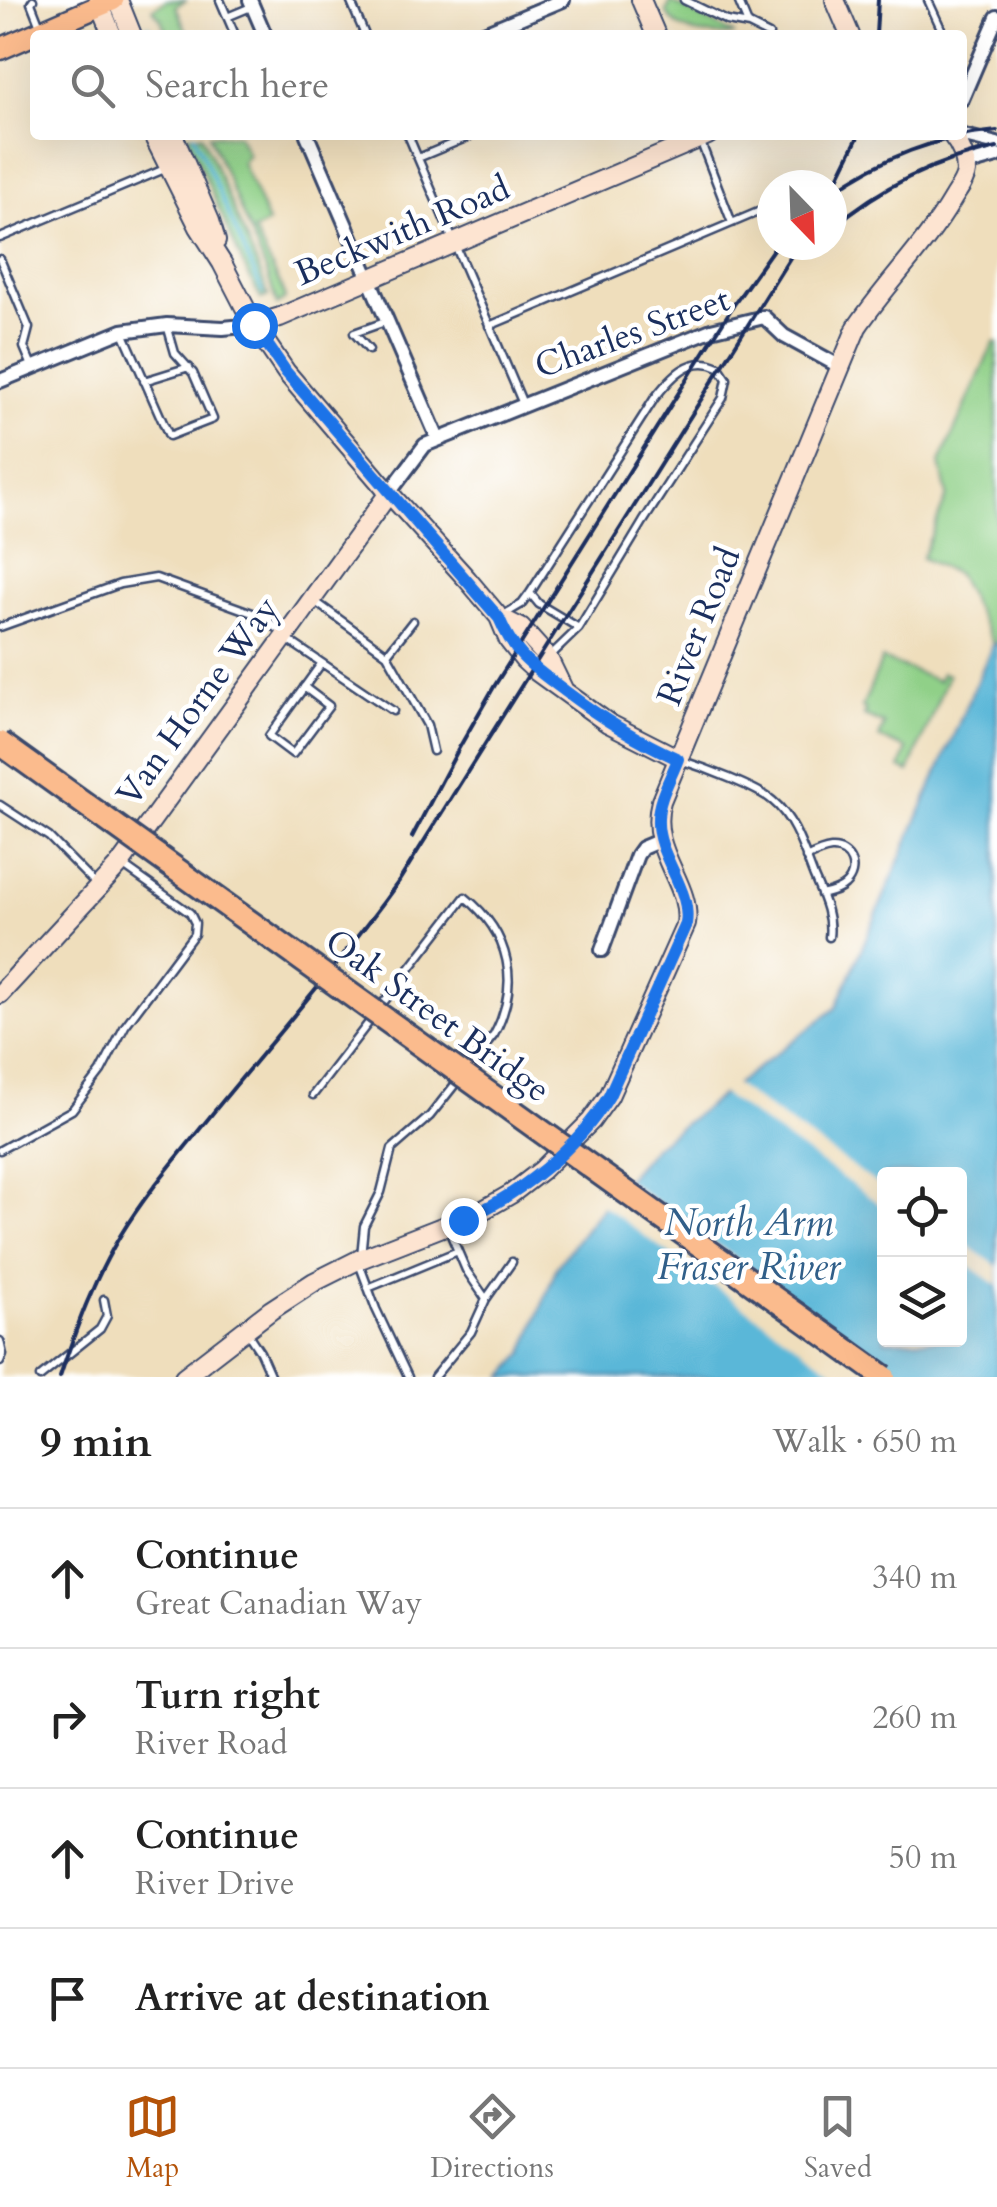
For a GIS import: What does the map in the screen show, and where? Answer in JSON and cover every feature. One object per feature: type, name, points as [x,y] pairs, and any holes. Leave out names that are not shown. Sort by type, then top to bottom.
[{"type":"highway","name":"Oak Street Bridge","points":[[0,743],[884,1377]]},
{"type":"highway","name":"Oak Street Bridge","points":[[0,759],[861,1377]]},
{"type":"main road","points":[[54,30],[108,1]]},
{"type":"main road","points":[[0,49],[30,39]]},
{"type":"street","points":[[491,30],[563,0]]},
{"type":"street","points":[[641,0],[654,30]]},
{"type":"street","points":[[835,0],[848,30]]},
{"type":"street","points":[[108,1],[111,30]]},
{"type":"street","points":[[108,1],[128,30]]},
{"type":"street","points":[[251,3],[262,30]]},
{"type":"street","points":[[967,72],[997,17]]},
{"type":"street","points":[[967,137],[997,144]]},
{"type":"street","points":[[155,140],[254,325],[286,372],[467,578],[499,618],[509,642],[524,660],[608,723],[678,759]]},
{"type":"street","points":[[176,140],[210,221],[222,263]]},
{"type":"street","points":[[309,140],[438,440]]},
{"type":"street","name":"Beckwith Road","points":[[0,382],[122,331],[167,325],[254,325],[693,140]]},
{"type":"street","points":[[958,140],[965,166],[997,156]]},
{"type":"street","name":"River Road","points":[[184,1377],[297,1292],[360,1259],[494,1204],[542,1170],[591,1122],[609,1096],[684,931],[687,908],[661,840],[658,821],[678,759],[857,326],[932,233],[965,178],[965,166]]},
{"type":"street","name":"Charles Street","points":[[438,440],[711,330],[764,317],[784,336],[840,366]]},
{"type":"street","name":"Van Horne Way","points":[[0,994],[120,864],[389,492],[425,445],[438,440]]},
{"type":"street","points":[[499,618],[521,628],[548,658],[564,690]]},
{"type":"street","points":[[602,950],[637,856],[642,848],[661,840]]},
{"type":"lane","points":[[32,0],[51,30]]},
{"type":"lane","points":[[220,0],[233,30]]},
{"type":"lane","points":[[350,0],[363,30]]},
{"type":"lane","points":[[684,0],[727,21],[758,30]]},
{"type":"lane","points":[[738,0],[748,25]]},
{"type":"lane","points":[[928,0],[942,30]]},
{"type":"lane","points":[[227,16],[251,3]]},
{"type":"lane","points":[[410,140],[523,405]]},
{"type":"lane","points":[[418,158],[461,140]]},
{"type":"lane","points":[[703,140],[732,223]]},
{"type":"lane","points":[[0,238],[169,168]]},
{"type":"lane","points":[[490,326],[757,212]]},
{"type":"lane","points":[[0,259],[29,328],[24,347],[33,368]]},
{"type":"lane","points":[[369,350],[354,334],[386,322]]},
{"type":"lane","points":[[122,331],[169,436],[213,419],[189,367],[174,354],[167,325]]},
{"type":"lane","points":[[499,618],[522,604],[530,593],[674,373],[704,362],[719,367],[727,379],[724,398],[579,628],[548,658]]},
{"type":"lane","points":[[144,381],[189,367]]},
{"type":"lane","points":[[0,627],[120,584],[156,578],[258,615],[321,664],[392,711]]},
{"type":"lane","points":[[530,593],[540,604],[579,628]]},
{"type":"lane","points":[[312,599],[386,654],[427,725],[433,751]]},
{"type":"lane","points":[[386,654],[412,622]]},
{"type":"lane","points":[[304,687],[329,706],[293,754],[269,736],[304,687],[321,664]]},
{"type":"lane","points":[[678,759],[773,801],[791,824],[806,858],[829,918],[830,937]]},
{"type":"lane","points":[[0,806],[48,837],[99,888]]},
{"type":"lane","points":[[806,858],[836,849],[844,852],[853,865],[850,880],[844,886],[821,896]]},
{"type":"lane","points":[[0,1150],[72,1110],[101,1072],[125,1026],[194,934],[195,923],[190,913],[120,864]]},
{"type":"lane","points":[[313,1095],[465,896],[493,925],[503,946],[508,988],[503,1014],[494,1035],[438,1107],[392,1149],[381,1192],[364,1226],[360,1259],[368,1288],[408,1377]]},
{"type":"lane","points":[[448,1226],[466,1270],[486,1299]]},
{"type":"lane","points":[[368,1288],[458,1251]]},
{"type":"lane","points":[[434,1377],[471,1332],[486,1299],[512,1262]]},
{"type":"lane","points":[[40,1377],[100,1329],[107,1316],[104,1300]]},
{"type":"lane","points":[[245,1330],[271,1377]]},
{"type":"lane","points":[[0,1341],[0,1362]]},
{"type":"green space","points":[[167,0],[187,0],[176,6],[186,30],[165,30],[153,9]]},
{"type":"green space","points":[[671,2],[725,30],[685,30],[666,12]]},
{"type":"green space","points":[[189,140],[204,140],[268,296],[261,299]]},
{"type":"green space","points":[[211,140],[240,140],[248,155],[242,162],[268,223],[254,231],[285,299],[277,305]]},
{"type":"green space","points":[[994,342],[997,645],[957,574],[922,558],[947,496],[940,463]]},
{"type":"green space","points":[[882,659],[938,681],[942,673],[948,675],[909,772],[900,768],[907,749],[879,738],[884,724],[864,716],[866,710],[862,708]]},
{"type":"water","name":"North Arm Fraser River","points":[[993,644],[997,645],[997,1377],[503,1377],[524,1353],[557,1266],[655,1146],[836,1008]]},
{"type":"pier","points":[[731,1082],[877,1184],[877,1202],[718,1091]]},
{"type":"pier","points":[[622,1177],[904,1377],[843,1377],[724,1293],[599,1203]]},
{"type":"pier","points":[[967,1245],[997,1266],[997,1285],[967,1264]]},
{"type":"waterway","points":[[148,26],[150,30]]},
{"type":"waterway","points":[[196,140],[263,293]]},
{"type":"railway","points":[[876,30],[878,0]]},
{"type":"railway","points":[[967,135],[997,131]]},
{"type":"railway","points":[[842,170],[857,140]]},
{"type":"railway","points":[[847,182],[910,151],[946,140]]},
{"type":"railway","points":[[847,217],[909,177],[997,148]]},
{"type":"railway","points":[[412,837],[495,685],[765,260]]},
{"type":"railway","points":[[60,1377],[93,1287],[130,1220],[399,881],[789,260]]},
{"type":"route","points":[[254,325],[286,372],[467,578],[499,618],[509,642],[524,660],[608,723],[678,759],[661,801],[658,821],[666,857],[687,908],[686,924],[609,1096],[591,1122],[542,1170],[511,1194],[463,1220]]}]
